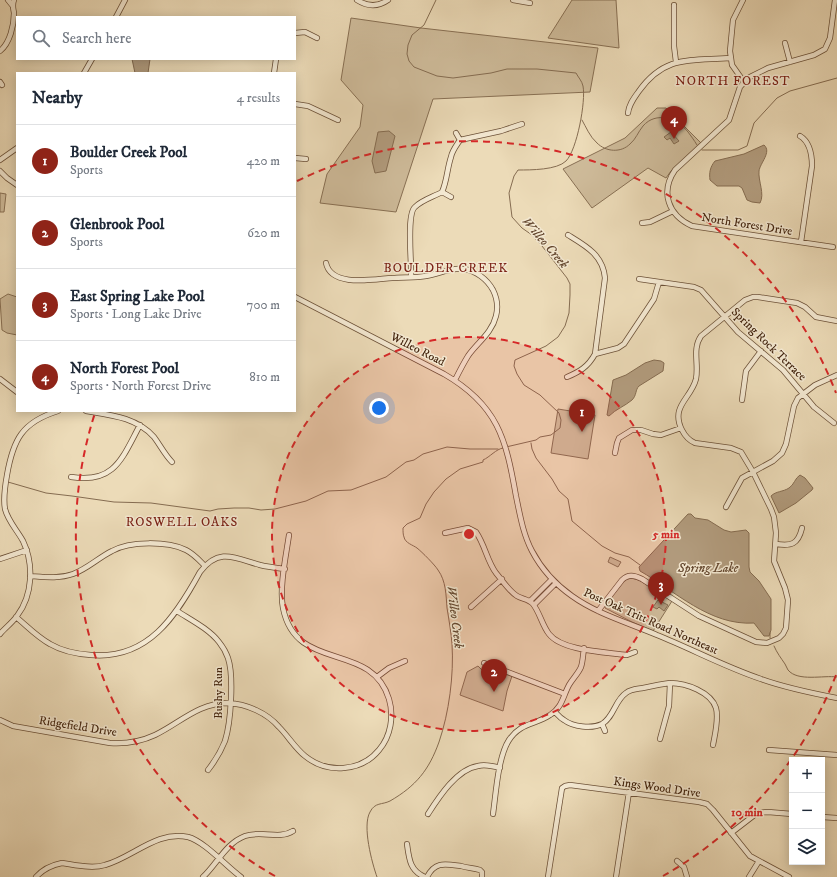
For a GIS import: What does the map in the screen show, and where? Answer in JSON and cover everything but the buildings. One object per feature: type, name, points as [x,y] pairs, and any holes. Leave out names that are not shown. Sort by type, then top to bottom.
[{"type":"street","points":[[0,51],[7,43],[14,13],[13,2],[8,0]]},
{"type":"street","points":[[116,16],[124,0]]},
{"type":"street","points":[[357,0],[363,4],[373,6],[382,4],[388,0]]},
{"type":"street","points":[[513,0],[530,2]]},
{"type":"street","points":[[743,0],[736,12],[732,24],[730,58],[732,65],[744,82]]},
{"type":"street","points":[[642,223],[650,222],[673,211],[669,204],[667,193],[668,184],[672,174],[729,120],[737,92],[744,82],[761,71],[814,55],[822,51],[827,46],[830,38],[835,0]]},
{"type":"street","points":[[674,5],[674,46],[676,62]]},
{"type":"street","points":[[296,33],[305,32],[317,38]]},
{"type":"street","points":[[785,43],[790,62]]},
{"type":"street","points":[[628,113],[630,103],[648,78],[660,69],[676,62],[730,58]]},
{"type":"street","points":[[85,72],[91,60]]},
{"type":"street","points":[[274,72],[276,60]]},
{"type":"street","points":[[296,104],[308,106],[338,120]]},
{"type":"street","points":[[412,277],[409,226],[412,210],[418,205],[442,192],[445,186],[451,157],[460,140],[522,124]]},
{"type":"street","points":[[456,133],[460,140]]},
{"type":"street","points":[[800,136],[808,145],[812,166],[801,242]]},
{"type":"street","points":[[0,160],[16,149]]},
{"type":"street","points":[[296,158],[306,159]]},
{"type":"street","points":[[0,170],[7,178],[16,184]]},
{"type":"street","points":[[442,192],[451,197]]},
{"type":"street","name":"North Forest Drive","points":[[673,211],[682,221],[696,227],[833,247]]},
{"type":"street","points":[[567,377],[584,369],[595,354],[604,282],[604,270],[594,253],[568,235]]},
{"type":"street","points":[[326,263],[328,269],[333,273],[353,280],[367,281],[426,276],[453,269],[465,269],[474,272],[489,283],[494,292],[497,307],[494,323],[468,356],[455,380]]},
{"type":"street","name":"Spring Rock Terrace","points":[[639,279],[694,287],[701,290],[738,332],[783,370],[814,407],[834,423]]},
{"type":"street","points":[[595,354],[618,348],[624,344],[654,299],[659,282]]},
{"type":"street","points":[[598,611],[625,577],[637,576],[705,619],[756,642],[767,643],[781,636],[785,631],[788,596],[774,561],[776,544],[773,512],[744,456],[739,451],[692,442],[685,436],[680,428],[678,412],[696,379],[697,342],[701,336],[745,300],[753,296],[798,303],[816,317],[837,321]]},
{"type":"street","name":"Willeo Road","points":[[296,298],[455,380],[479,400],[493,417],[506,448]]},
{"type":"street","points":[[742,400],[746,371],[761,351]]},
{"type":"street","points":[[726,507],[740,481],[745,475],[773,461],[782,453],[786,444],[795,402],[803,393],[820,382],[837,375]]},
{"type":"street","points":[[0,379],[16,391]]},
{"type":"street","points":[[40,412],[43,417]]},
{"type":"street","points":[[0,634],[16,617],[26,598],[30,576],[30,563],[27,550],[7,515],[4,504],[4,493],[10,457],[15,443],[27,427],[43,417],[56,412]]},
{"type":"street","points":[[92,412],[121,417],[140,425],[153,436],[166,456],[172,462]]},
{"type":"street","points":[[71,477],[82,479],[92,478],[102,476],[111,470],[121,459],[140,425]]},
{"type":"street","points":[[614,453],[620,438],[632,430],[641,430],[661,435],[680,428]]},
{"type":"street","name":"Post Oak Tritt Road Northeast","points":[[506,448],[521,518],[526,537],[534,556],[554,581],[577,599],[598,611],[760,679],[797,690],[837,698]]},
{"type":"street","points":[[445,533],[468,528],[476,532],[489,562],[516,595],[532,603],[545,629],[554,640],[563,644],[584,648],[627,654],[635,652]]},
{"type":"street","points":[[776,544],[786,545],[794,543],[799,538],[802,528]]},
{"type":"street","name":"Ridgefield Drive","points":[[0,720],[7,724],[20,727],[110,743],[124,743],[140,741],[154,736],[202,708],[215,704],[230,703],[249,707],[267,716],[279,727],[301,753],[312,761],[331,768],[349,768],[362,764],[374,756],[383,745],[389,732],[391,717],[390,703],[385,689],[377,677],[368,669],[360,664],[314,650],[297,636],[288,622],[283,607],[282,593],[289,535]]},
{"type":"street","points":[[30,576],[55,577],[71,575],[85,569],[113,550],[138,543],[180,548],[193,554],[205,566]]},
{"type":"street","points":[[0,559],[27,550]]},
{"type":"street","points":[[16,617],[43,640],[59,648],[78,654],[105,656],[123,652],[140,645],[162,627],[177,611],[200,572],[205,566],[216,558],[230,556],[238,557],[262,566],[285,569]]},
{"type":"street","points":[[471,607],[502,579]]},
{"type":"street","points":[[532,603],[554,581]]},
{"type":"street","name":"Bushy Run","points":[[177,611],[211,634],[224,648],[228,658],[230,669],[230,703],[227,732],[216,759],[208,770]]},
{"type":"street","points":[[493,814],[503,752],[514,734],[526,725],[547,717],[555,712],[581,667],[584,648]]},
{"type":"street","points":[[377,677],[389,668],[405,661]]},
{"type":"street","points":[[484,663],[565,694]]},
{"type":"street","points":[[555,712],[564,721],[572,724],[590,726],[602,724],[609,717],[618,700],[625,693],[670,683],[683,685],[708,696],[713,702],[717,715],[713,745]]},
{"type":"street","points":[[660,739],[669,706],[670,683]]},
{"type":"street","points":[[602,724],[605,731]]},
{"type":"street","points":[[770,750],[837,755]]},
{"type":"street","points":[[428,814],[445,789],[452,781],[462,774],[478,766],[500,768]]},
{"type":"street","name":"Kings Wood Drive","points":[[548,877],[563,784],[707,804],[750,856],[789,877]]},
{"type":"street","points":[[616,877],[629,792]]},
{"type":"street","points":[[731,833],[757,814],[768,812],[789,814]]},
{"type":"street","points":[[825,817],[837,818]]},
{"type":"street","points":[[203,877],[232,844],[243,836],[256,833],[287,835],[293,831]]},
{"type":"street","points":[[36,877],[44,869],[62,863],[97,867],[106,865],[153,842],[169,836],[188,837],[199,843],[241,877]]},
{"type":"street","points":[[407,844],[409,860],[413,869],[420,875],[426,877],[434,867],[445,864],[477,869],[483,873]]},
{"type":"street","points":[[677,861],[684,867],[687,877]]},
{"type":"street","points":[[749,877],[759,861]]},
{"type":"shaded area","points":[[572,0],[616,0],[619,48],[548,38]]},
{"type":"shaded area","points":[[351,18],[421,28],[598,48],[590,92],[433,99],[396,212],[320,203],[327,174],[360,127],[363,105],[341,80]]},
{"type":"shaded area","points":[[657,108],[666,108],[701,143],[671,171],[666,178],[648,168],[592,208],[563,169],[625,138]]},
{"type":"shaded area","points":[[0,193],[6,194],[4,212],[0,212]]},
{"type":"shaded area","points":[[8,294],[16,297],[16,335],[7,333],[2,330],[0,299]]},
{"type":"shaded area","points":[[558,409],[595,415],[588,459],[551,453]]},
{"type":"shaded area","points":[[610,557],[621,562],[618,567],[608,562]]},
{"type":"shaded area","points":[[631,578],[639,580],[672,601],[653,631],[605,608],[605,605],[625,580]]},
{"type":"shaded area","points":[[478,666],[482,670],[492,668],[512,676],[503,711],[460,695],[467,672]]},
{"type":"water","points":[[132,60],[150,60],[148,72],[135,72]]},
{"type":"water","points":[[389,131],[395,136],[386,171],[375,173],[372,161],[378,132]]},
{"type":"water","points":[[671,132],[679,141],[674,144],[670,138],[667,140],[664,137]]},
{"type":"water","points":[[764,145],[767,151],[759,171],[762,192],[760,203],[747,200],[742,188],[739,186],[717,186],[710,180],[710,170],[715,161],[744,154]]},
{"type":"water","points":[[654,360],[664,363],[663,371],[639,386],[632,400],[609,416],[607,415],[613,380],[626,375],[645,363]]},
{"type":"water","points":[[800,475],[805,478],[813,488],[812,490],[796,503],[779,513],[771,496],[789,488]]},
{"type":"water","name":"Spring Lake","points":[[688,514],[691,514],[695,518],[708,520],[724,530],[731,532],[746,530],[749,533],[750,572],[759,581],[771,599],[771,630],[769,636],[764,636],[754,623],[723,619],[694,606],[640,571],[639,567]]},
{"type":"water","points":[[658,600],[668,605],[664,611],[659,607],[657,609],[653,607]]},
{"type":"waterway","name":"Willeo Creek","points":[[436,0],[424,25],[412,35],[408,45],[407,54],[409,61],[414,67],[437,76],[453,78],[491,73],[507,69],[537,69],[576,73],[583,86],[584,93],[580,125],[574,147],[566,161],[550,168],[518,170],[514,176],[509,193],[512,217],[542,246],[567,278],[570,284],[570,295],[569,313],[565,326],[558,337],[546,346],[515,360],[514,366],[524,385],[540,395],[559,413],[561,420],[560,428],[551,435],[506,447]]},
{"type":"waterway","points":[[702,150],[738,150],[747,146],[754,123],[777,98],[790,91],[837,78]]},
{"type":"waterway","points":[[582,120],[595,141],[609,150],[618,150],[626,147],[632,142],[648,121],[660,118],[666,118],[678,123],[688,132],[697,145]]},
{"type":"waterway","points":[[531,443],[536,458],[559,491],[568,499],[572,521],[602,546],[615,553],[629,557],[640,565]]},
{"type":"waterway","points":[[8,482],[46,493],[114,502],[151,503],[210,511],[234,508],[261,510],[275,509],[306,501],[328,491],[351,490],[386,477],[406,462],[414,460],[423,454],[447,447],[498,449]]},
{"type":"waterway","name":"Willeo Creek","points":[[377,877],[370,854],[367,835],[368,818],[370,812],[376,805],[390,801],[407,789],[414,783],[431,761],[443,731],[451,681],[451,630],[443,579],[441,574],[428,559],[417,548],[406,541],[403,535],[403,528],[407,524],[420,518],[426,504],[434,492],[446,479],[460,469],[483,462],[483,460],[503,448]]},
{"type":"waterway","points":[[770,633],[770,638]]},
{"type":"waterway","points":[[774,646],[788,670],[792,674],[804,677],[837,677]]},
{"type":"place","name":"North Forest Pool","points":[[674,139]]},
{"type":"place","name":"Boulder Creek Pool","points":[[582,432]]},
{"type":"place","name":"East Spring Lake Pool","points":[[661,605]]},
{"type":"place","name":"Glenbrook Pool","points":[[494,692]]},
{"type":"district","name":"NORTH FOREST","points":[[733,80]]},
{"type":"district","name":"BOULDER CREEK","points":[[446,267]]},
{"type":"district","name":"ROSWELL OAKS","points":[[182,521]]}]
